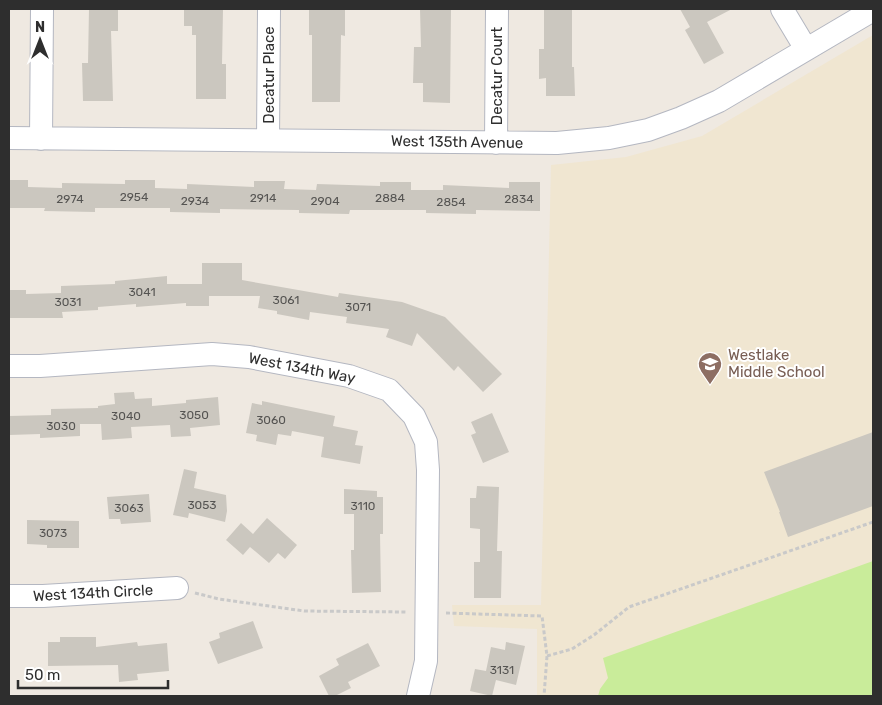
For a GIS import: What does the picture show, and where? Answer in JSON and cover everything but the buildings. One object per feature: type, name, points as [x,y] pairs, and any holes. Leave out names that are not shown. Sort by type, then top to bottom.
[{"type":"street","points":[[41,139],[42,9]]},
{"type":"street","name":"Decatur Place","points":[[268,140],[270,9]]},
{"type":"street","name":"Decatur Court","points":[[496,143],[497,9]]},
{"type":"street","points":[[782,9],[806,50]]},
{"type":"street","name":"West 135th Avenue","points":[[9,138],[496,143],[557,143],[609,138],[648,130],[719,101],[873,10]]},
{"type":"street","name":"West 134th Way","points":[[9,366],[40,366],[212,354],[248,357],[349,376],[389,390],[414,416],[426,442],[428,470],[426,661],[418,696]]},
{"type":"street","name":"West 134th Circle","points":[[9,596],[43,596],[177,588]]},
{"type":"path","points":[[547,656],[572,649],[594,635],[629,606],[873,522]]},
{"type":"path","points":[[177,588],[219,598],[304,612],[426,612],[542,616],[547,656],[544,696]]},
{"type":"shaded area","name":"Westlake Middle School","points":[[873,35],[873,696],[537,696],[537,629],[454,626],[452,605],[541,605],[551,165],[626,157],[702,136]]},
{"type":"green space","points":[[873,561],[873,696],[598,696],[600,689],[608,678],[603,658]]},
{"type":"place","name":"Westlake Middle School","points":[[710,385]]}]
